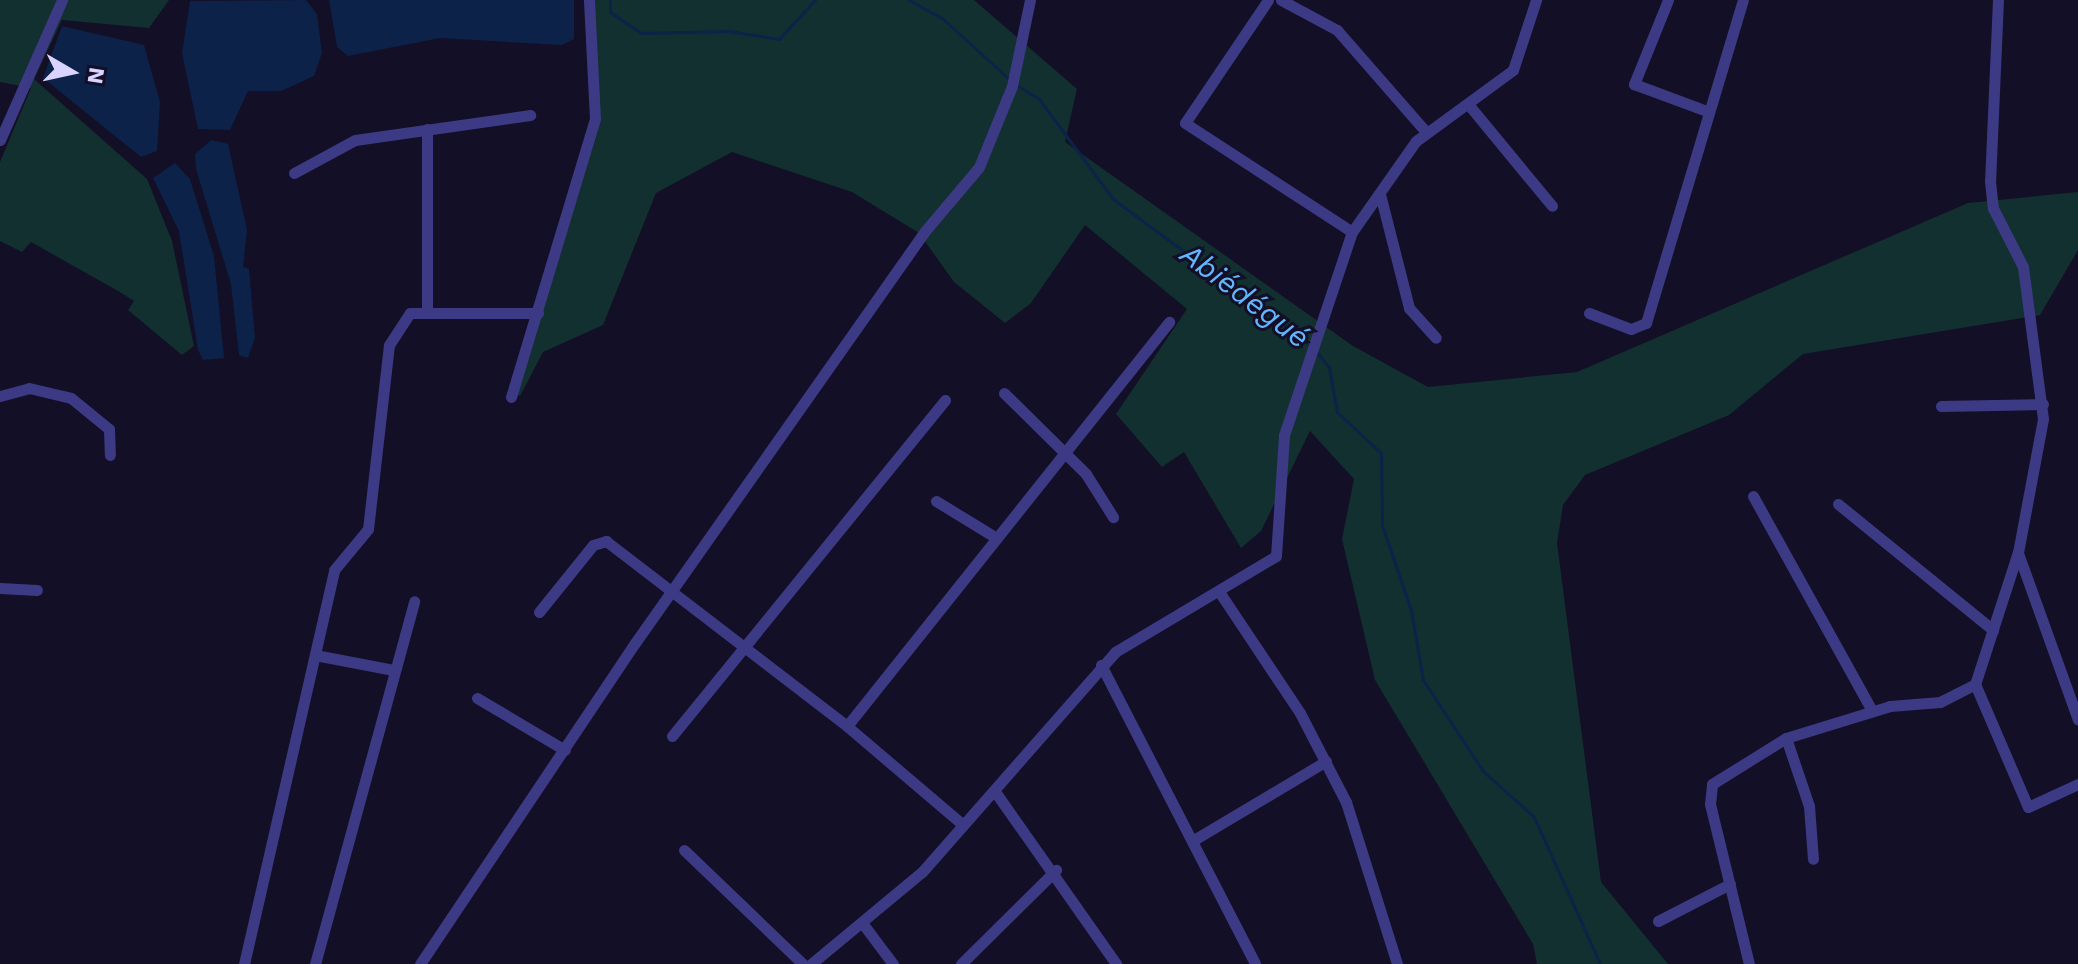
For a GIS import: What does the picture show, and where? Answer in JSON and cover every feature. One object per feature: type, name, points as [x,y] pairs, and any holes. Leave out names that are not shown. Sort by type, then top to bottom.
[{"type":"street","points":[[0,140],[62,0]]},
{"type":"street","points":[[511,397],[595,119],[589,0]]},
{"type":"street","points":[[420,964],[450,925],[453,905],[565,750],[916,243],[979,167],[1012,86],[1030,0]]},
{"type":"street","points":[[1268,0],[1185,123],[1352,232]]},
{"type":"street","points":[[1281,0],[1337,30],[1426,132]]},
{"type":"street","points":[[811,964],[863,924],[996,793],[1101,665],[1276,556],[1284,435],[1352,232],[1426,132],[1513,70],[1536,0]]},
{"type":"street","points":[[1668,0],[1634,84],[1704,110]]},
{"type":"street","points":[[1589,313],[1631,329],[1646,323],[1704,110],[1743,0]]},
{"type":"street","points":[[1998,0],[1990,181],[1993,208],[2023,267],[2043,404],[2018,552],[1975,684],[2028,807],[2078,784]]},
{"type":"street","points":[[1468,104],[1552,206]]},
{"type":"street","points":[[294,173],[355,140],[530,115]]},
{"type":"street","points":[[427,129],[427,313]]},
{"type":"street","points":[[1380,194],[1409,308],[1436,338]]},
{"type":"street","points":[[244,964],[334,570],[368,529],[389,345],[410,313],[538,313]]},
{"type":"street","points":[[847,726],[1169,322]]},
{"type":"street","points":[[0,396],[29,388],[71,398],[109,429],[110,455]]},
{"type":"street","points":[[1004,393],[1065,452],[1113,517]]},
{"type":"street","points":[[672,736],[945,400]]},
{"type":"street","points":[[1941,406],[2043,404]]},
{"type":"street","points":[[1753,496],[1872,711]]},
{"type":"street","points":[[936,501],[995,537]]},
{"type":"street","points":[[1838,504],[1993,630]]},
{"type":"street","points":[[539,612],[599,540],[744,644],[778,679],[847,726],[962,824]]},
{"type":"street","points":[[2018,552],[2078,720]]},
{"type":"street","points":[[0,588],[37,590]]},
{"type":"street","points":[[1220,593],[1326,761],[1397,964]]},
{"type":"street","points":[[315,964],[414,601]]},
{"type":"street","points":[[315,655],[394,670]]},
{"type":"street","points":[[1101,665],[1255,964]]},
{"type":"street","points":[[1749,964],[1710,804],[1712,784],[1786,738],[1872,711],[1940,702],[1975,684]]},
{"type":"street","points":[[477,698],[565,750]]},
{"type":"street","points":[[1786,738],[1809,806],[1813,859]]},
{"type":"street","points":[[1192,841],[1326,761]]},
{"type":"street","points":[[996,793],[1056,870],[1116,964]]},
{"type":"street","points":[[684,850],[803,964]]},
{"type":"street","points":[[961,964],[1056,870]]},
{"type":"street","points":[[1658,921],[1730,884]]},
{"type":"street","points":[[863,924],[893,964]]},
{"type":"green space","points":[[0,0],[169,0],[149,28],[62,20],[34,79],[147,179],[172,241],[194,346],[182,355],[128,310],[134,301],[31,242],[22,252],[0,241],[0,162],[31,88],[0,82]]},
{"type":"green space","points":[[589,0],[974,0],[1077,89],[1065,142],[1353,346],[1428,387],[1577,372],[1968,203],[2078,192],[2078,250],[2040,315],[1803,354],[1729,415],[1585,475],[1563,505],[1557,543],[1601,882],[1668,964],[1537,964],[1533,944],[1375,680],[1342,539],[1354,479],[1310,431],[1261,531],[1241,548],[1184,452],[1162,467],[1116,414],[1187,309],[1085,225],[1031,303],[1005,323],[954,282],[919,233],[852,192],[732,152],[656,193],[603,325],[543,352],[520,396],[513,392],[595,119]]},
{"type":"water","points":[[306,0],[317,14],[322,53],[314,76],[281,91],[248,91],[230,130],[198,129],[182,53],[190,1]]},
{"type":"water","points":[[329,0],[574,0],[574,39],[562,45],[440,38],[348,56],[337,47]]},
{"type":"water","points":[[62,26],[144,45],[160,102],[157,151],[141,157],[43,78]]},
{"type":"water","points":[[211,140],[228,144],[247,230],[243,267],[249,269],[255,338],[248,358],[239,355],[231,284],[196,169],[195,154]]},
{"type":"water","points":[[175,163],[190,179],[214,256],[224,358],[203,360],[198,350],[179,231],[153,178]]},
{"type":"waterway","name":"Abiédégué","points":[[610,0],[610,12],[641,33],[729,31],[779,39],[815,0]]},
{"type":"waterway","name":"Abiédégué","points":[[909,0],[942,18],[1009,79]]},
{"type":"waterway","name":"Abiédégué","points":[[1015,84],[1039,99],[1113,199],[1311,345]]},
{"type":"waterway","name":"Abiédégué","points":[[1316,351],[1329,367],[1337,412],[1381,453],[1382,525],[1411,610],[1423,680],[1483,771],[1534,817],[1600,964]]}]
